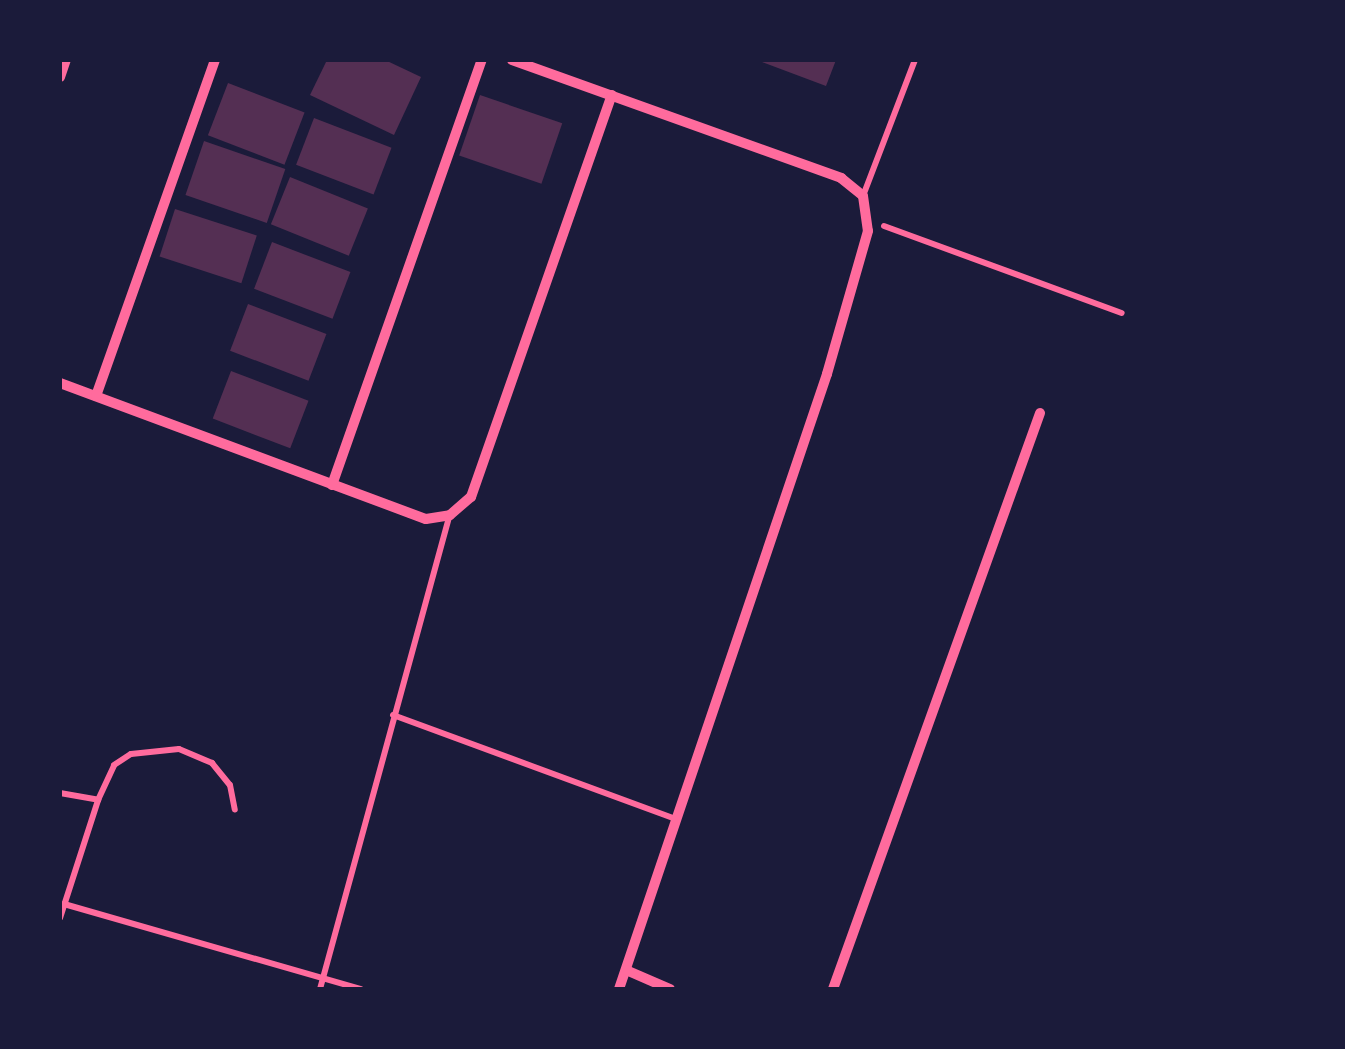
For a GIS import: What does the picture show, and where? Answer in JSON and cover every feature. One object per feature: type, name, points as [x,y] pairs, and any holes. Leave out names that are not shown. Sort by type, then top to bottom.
[{"type":"street","points":[[96,396],[215,60]]},
{"type":"street","points":[[332,485],[482,60]]},
{"type":"street","points":[[512,60],[841,178],[862,196],[868,231],[828,374],[619,989]]},
{"type":"street","points":[[60,383],[426,520],[450,516],[471,497],[612,96]]},
{"type":"street","points":[[833,989],[1040,412]]},
{"type":"street","points":[[626,970],[670,989]]},
{"type":"lane","points":[[862,196],[915,60]]},
{"type":"lane","points":[[320,989],[392,715],[450,516]]},
{"type":"lane","points":[[392,715],[677,820]]},
{"type":"lane","points":[[60,918],[98,800],[114,765],[132,754],[179,749],[212,763],[230,785],[235,810]]},
{"type":"lane","points":[[60,792],[98,800]]},
{"type":"lane","points":[[64,904],[323,975],[361,989]]},
{"type":"path","points":[[866,219],[1122,313]]},
{"type":"building","points":[[327,60],[385,60],[421,77],[394,135],[310,95]]},
{"type":"building","points":[[757,60],[836,60],[826,86]]},
{"type":"building","points":[[228,83],[305,112],[284,165],[208,135]]},
{"type":"building","points":[[480,95],[562,123],[541,184],[459,156]]},
{"type":"building","points":[[314,118],[391,148],[374,194],[296,165]]},
{"type":"building","points":[[204,141],[285,169],[267,223],[185,195]]},
{"type":"building","points":[[290,177],[368,208],[349,256],[271,224]]},
{"type":"building","points":[[175,209],[257,236],[241,283],[160,257]]},
{"type":"building","points":[[272,242],[350,272],[333,319],[254,289]]},
{"type":"building","points":[[248,304],[326,334],[309,381],[230,351]]},
{"type":"building","points":[[231,371],[308,401],[290,448],[213,419]]}]
